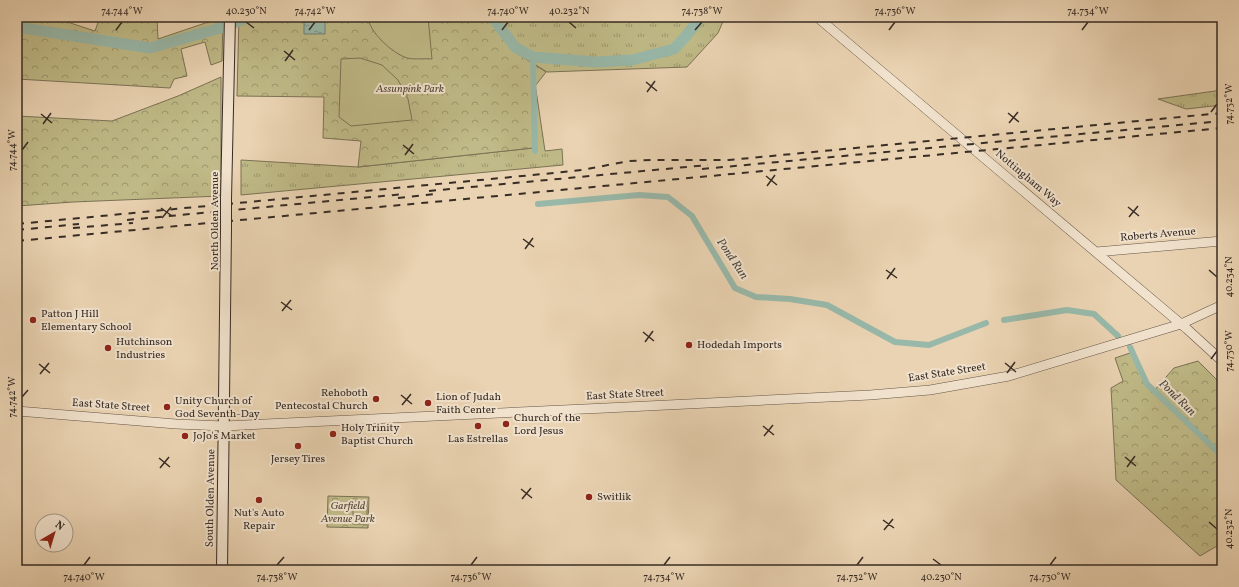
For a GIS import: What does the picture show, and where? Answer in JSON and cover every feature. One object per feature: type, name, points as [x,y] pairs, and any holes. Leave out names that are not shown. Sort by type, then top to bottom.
[{"type":"main road","name":"North Olden Avenue","points":[[224,426],[226,200],[230,17]]},
{"type":"main road","name":"South Olden Avenue","points":[[222,570],[224,426]]},
{"type":"street","name":"Nottingham Way","points":[[817,17],[1181,324],[1222,361]]},
{"type":"street","name":"Roberts Avenue","points":[[1096,252],[1222,241]]},
{"type":"street","name":"East State Street","points":[[17,412],[176,424],[224,426],[930,390],[1009,376],[1181,324],[1222,305]]},
{"type":"green space","points":[[23,17],[52,17],[95,31],[100,17],[157,17],[158,39],[223,17],[222,61],[211,65],[205,42],[181,49],[187,76],[174,79],[170,88],[17,79],[17,21],[21,21]]},
{"type":"green space","name":"Assunpink Park","points":[[239,17],[497,17],[493,24],[512,50],[546,72],[532,90],[533,148],[358,167],[361,141],[323,138],[324,97],[237,96]]},
{"type":"green space","points":[[368,17],[428,17],[432,59],[410,59],[395,52],[382,41],[372,29]]},
{"type":"green space","points":[[497,17],[725,17],[718,33],[687,67],[547,72],[512,50],[493,24]]},
{"type":"green space","points":[[360,58],[382,65],[398,80],[408,99],[412,120],[351,126],[339,117],[341,59]]},
{"type":"green space","points":[[221,77],[221,196],[73,202],[17,206],[17,116],[112,121],[178,96]]},
{"type":"green space","points":[[532,90],[536,90],[545,151],[562,149],[563,165],[241,195],[241,160],[358,167],[533,148]]},
{"type":"green space","points":[[1222,90],[1222,105],[1186,109],[1158,99]]},
{"type":"green space","points":[[1133,352],[1152,393],[1174,368],[1198,361],[1222,385],[1222,543],[1200,556],[1116,480],[1111,388],[1123,381],[1115,358]]},
{"type":"green space","name":"Garfield Avenue Park","points":[[328,496],[369,497],[368,528],[327,527]]},
{"type":"green space","points":[[353,501],[367,501],[367,524],[353,524]]},
{"type":"water","points":[[304,22],[325,22],[325,34],[304,34]]},
{"type":"waterway","points":[[17,27],[150,48],[217,29],[249,17]]},
{"type":"waterway","points":[[492,17],[515,47],[533,57],[595,62],[632,60],[674,49],[701,17]]},
{"type":"waterway","name":"Pond Run","points":[[533,57],[535,151]]},
{"type":"waterway","name":"Pond Run","points":[[538,204],[639,195],[668,197],[692,216],[735,288],[756,297],[790,299],[827,305],[895,342],[929,345],[986,323]]},
{"type":"waterway","name":"Pond Run","points":[[1004,320],[1067,310],[1094,314],[1118,336]]},
{"type":"waterway","name":"Pond Run","points":[[1130,347],[1147,384],[1222,456]]},
{"type":"railway","points":[[17,224],[554,173],[582,170],[629,161],[729,160],[1222,113]]},
{"type":"railway","points":[[702,169],[1222,121]]},
{"type":"railway","points":[[17,241],[1222,128]]},
{"type":"railway","points":[[429,191],[708,165]]},
{"type":"railway","points":[[127,220],[404,194]]},
{"type":"railway","points":[[398,198],[435,194]]},
{"type":"railway","points":[[73,228],[133,223]]},
{"type":"railway","points":[[17,230],[79,224]]},
{"type":"place","name":"Patton J Hill Elementary School","points":[[33,320]]},
{"type":"place","name":"Hodedah Imports","points":[[689,345]]},
{"type":"place","name":"Hutchinson Industries","points":[[108,348]]},
{"type":"place","name":"Rehoboth Pentecostal Church","points":[[376,399]]},
{"type":"place","name":"Lion of Judah Faith Center","points":[[428,403]]},
{"type":"place","name":"Unity Church of God Seventh-Day","points":[[167,407]]},
{"type":"place","name":"Church of the Lord Jesus","points":[[506,424]]},
{"type":"place","name":"Las Estrellas","points":[[478,426]]},
{"type":"place","name":"Holy Trinity Baptist Church","points":[[333,434]]},
{"type":"place","name":"JoJo's Market","points":[[185,436]]},
{"type":"place","name":"Jersey Tires","points":[[298,446]]},
{"type":"place","name":"Switlik","points":[[589,497]]},
{"type":"place","name":"Nut's Auto Repair","points":[[259,500]]}]
